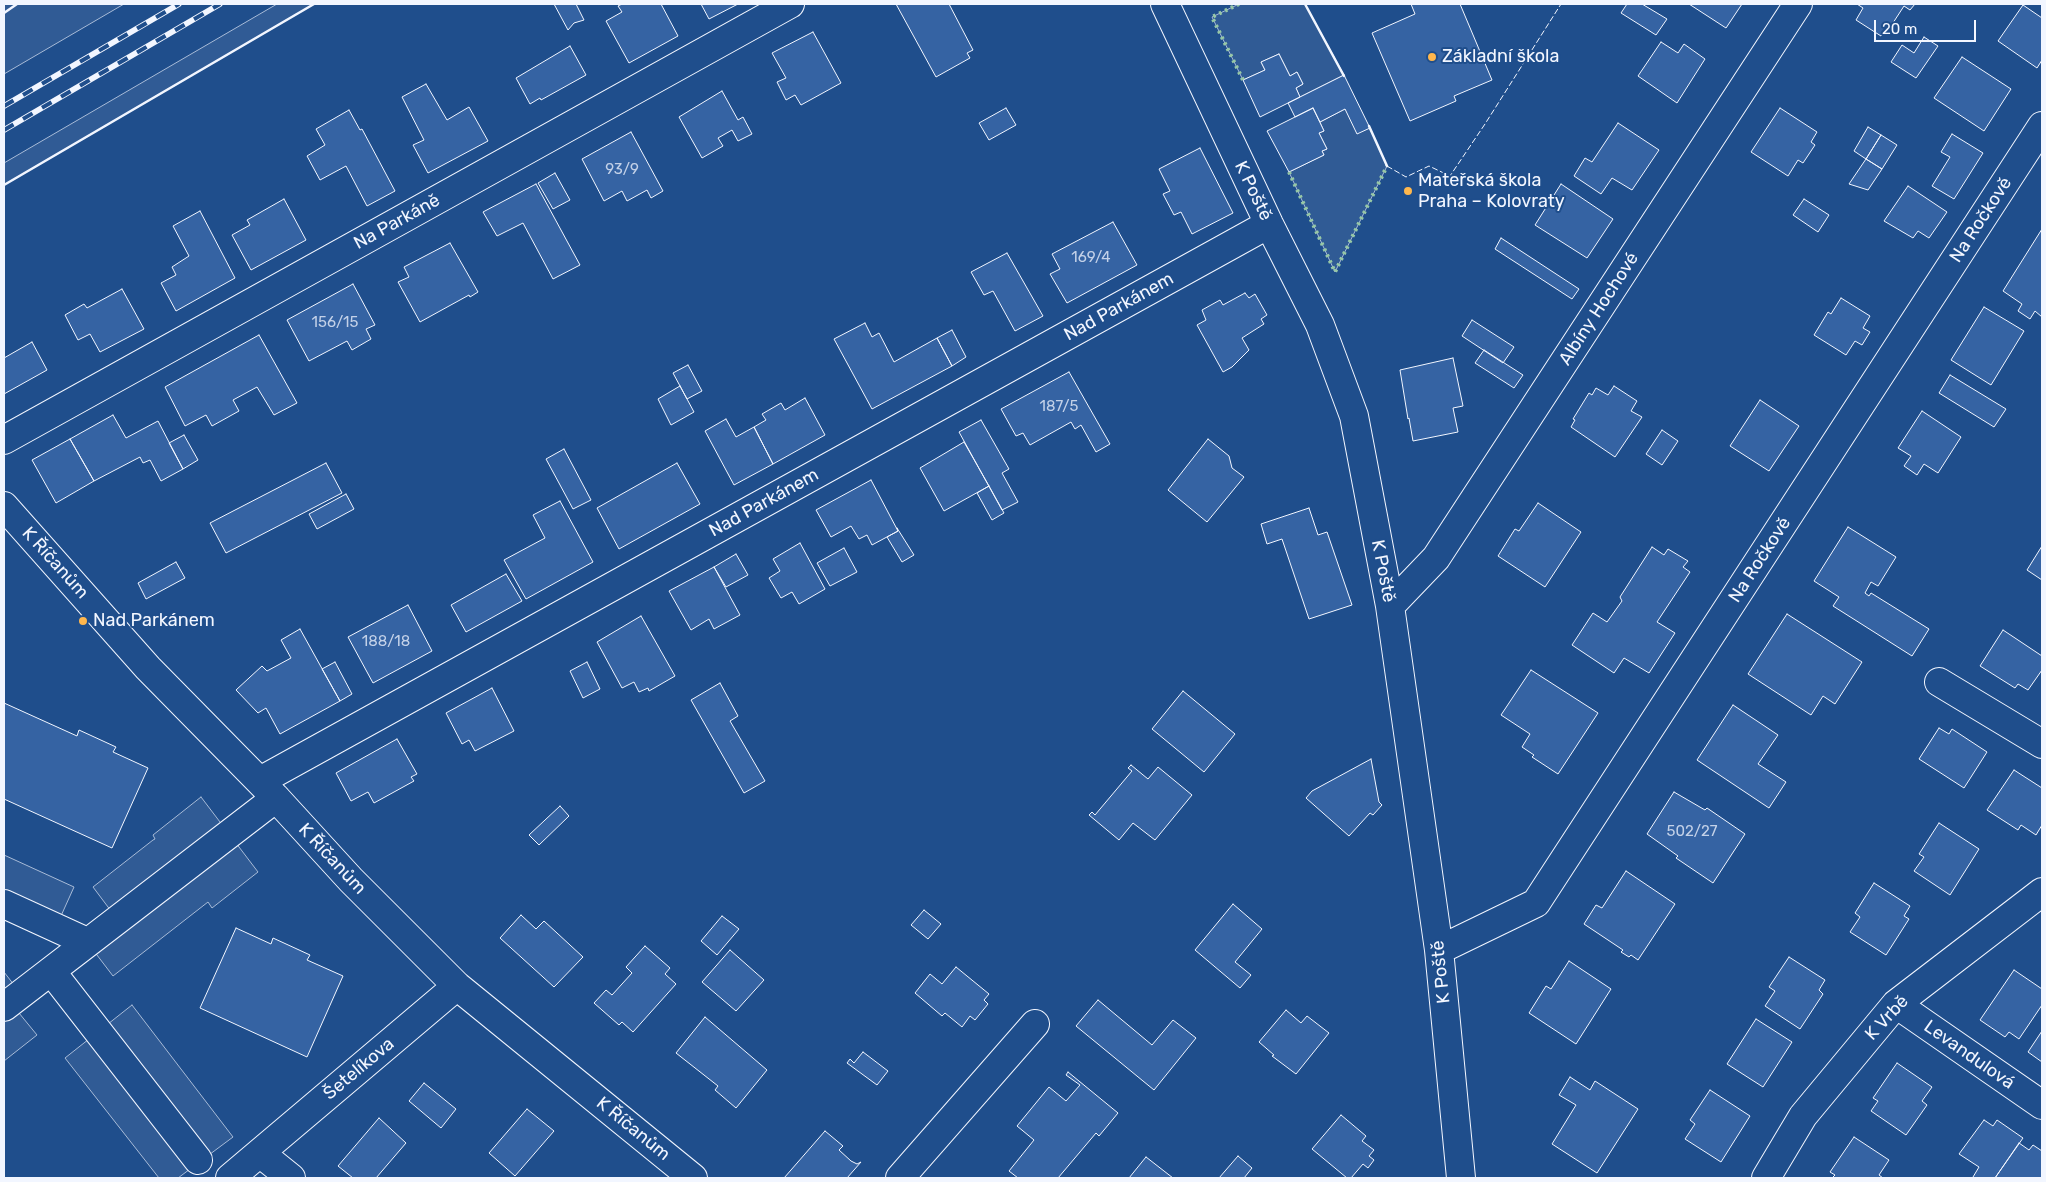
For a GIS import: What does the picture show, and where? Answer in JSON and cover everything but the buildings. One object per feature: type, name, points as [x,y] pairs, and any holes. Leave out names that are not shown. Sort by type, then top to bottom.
[{"type":"street","name":"Na Parkáně","points":[[4,440],[790,4]]},
{"type":"street","name":"K Poště","points":[[1165,4],[1269,224],[1320,325],[1354,416],[1390,606],[1439,950],[1461,1178]]},
{"type":"street","name":"Albíny Hochové","points":[[1390,606],[1436,558],[1798,4]]},
{"type":"street","name":"Na Ročkově","points":[[1439,950],[1536,903],[2042,126]]},
{"type":"street","name":"Nad Parkánem","points":[[4,1007],[87,942],[268,789],[1269,224]]},
{"type":"street","name":"K Říčanům","points":[[4,506],[148,668],[268,789],[351,880],[457,986],[693,1178]]},
{"type":"street","points":[[1939,682],[2042,744]]},
{"type":"street","name":"K Vrbě","points":[[1766,1178],[1803,1116],[1896,1004],[2042,892]]},
{"type":"street","points":[[4,904],[87,942]]},
{"type":"street","points":[[51,970],[198,1160]]},
{"type":"street","name":"Šetelíkova","points":[[230,1178],[457,986]]},
{"type":"street","name":"Levandulová","points":[[1896,1004],[2042,1106]]},
{"type":"street","points":[[900,1178],[1035,1024]]},
{"type":"street","points":[[260,1153],[291,1178]]},
{"type":"shaded area","points":[[4,4],[124,4],[4,74]]},
{"type":"shaded area","points":[[277,4],[314,4],[4,185],[4,163]]},
{"type":"shaded area","points":[[1239,4],[1305,4],[1344,75],[1300,97],[1296,88],[1303,84],[1297,72],[1290,76],[1279,54],[1261,62],[1265,70],[1243,80],[1212,17]]},
{"type":"shaded area","points":[[1345,109],[1370,128],[1387,166],[1335,272],[1289,172],[1324,155],[1322,151],[1327,149],[1319,133],[1324,131],[1320,122]]},
{"type":"shaded area","points":[[201,797],[258,872],[212,908],[208,902],[113,976],[87,942],[117,919],[93,887],[155,839],[153,835]]},
{"type":"shaded area","points":[[4,855],[74,887],[56,927],[4,918]]},
{"type":"shaded area","points":[[4,972],[21,994],[10,1002],[37,1035],[4,1061]]},
{"type":"shaded area","points":[[132,1005],[233,1137],[178,1178],[159,1178],[65,1058]]},
{"type":"railway","points":[[4,106],[179,4]]},
{"type":"railway","points":[[4,130],[220,4]]},
{"type":"hedge","points":[[1239,4],[1212,17],[1243,80]]},
{"type":"hedge","points":[[1289,172],[1335,272],[1387,166]]},
{"type":"fence","points":[[1387,166],[1406,177],[1429,166],[1450,176],[1561,4]]},
{"type":"wall","points":[[4,13],[17,4]]},
{"type":"wall","points":[[4,185],[314,4]]},
{"type":"wall","points":[[1305,4],[1344,76]]},
{"type":"wall","points":[[1369,126],[1387,166]]},
{"type":"place","name":"Základní škola","points":[[1432,57]]},
{"type":"place","name":"Mateřská škola Praha – Kolovraty","points":[[1408,191]]},
{"type":"place","name":"Nad Parkánem","points":[[83,621]]}]
